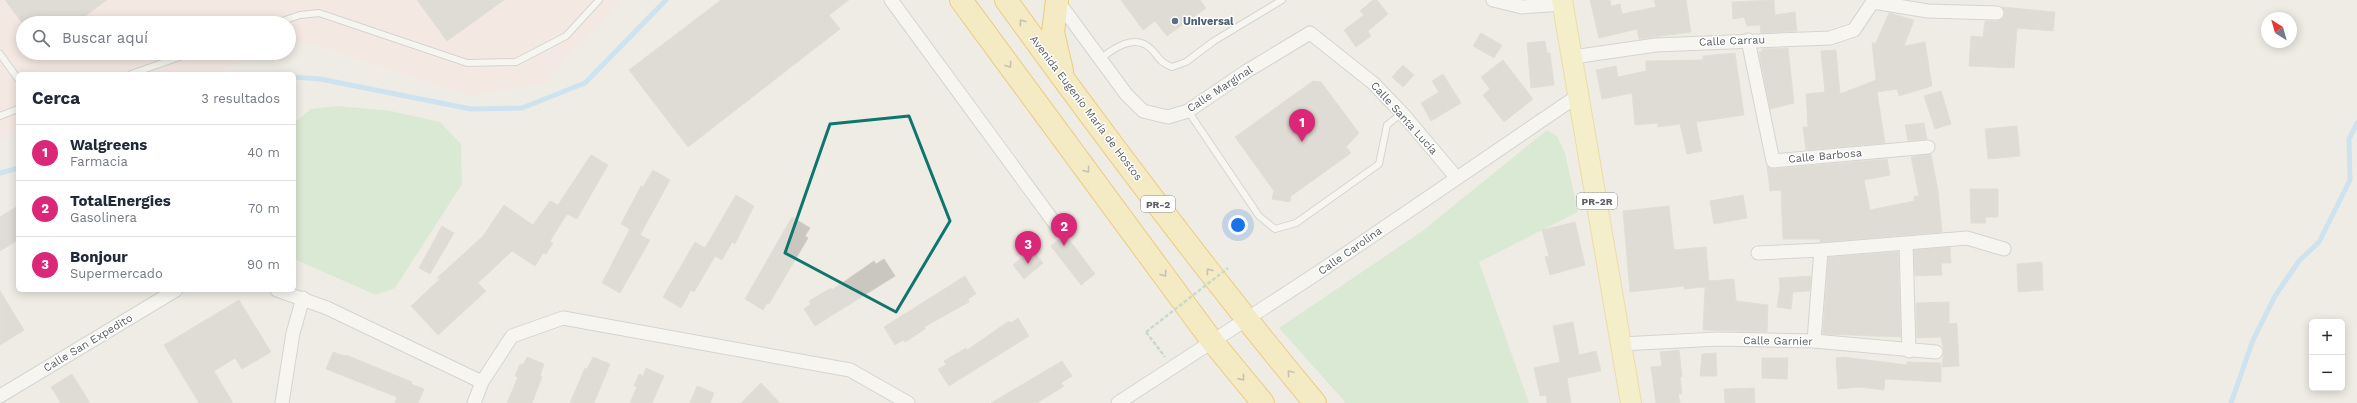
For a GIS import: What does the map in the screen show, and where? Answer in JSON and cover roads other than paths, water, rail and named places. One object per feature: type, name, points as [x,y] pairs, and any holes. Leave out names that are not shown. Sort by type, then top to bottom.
[{"type":"highway","points":[[961,0],[1212,341],[1263,403]]},
{"type":"highway","name":"Avenida Eugenio María de Hostos","points":[[1006,0],[1064,80],[1246,320],[1315,403]]},
{"type":"highway","points":[[1057,0],[1053,32],[1064,80]]},
{"type":"main road","name":"PR-2R","points":[[1562,2],[1573,57],[1631,403]]},
{"type":"street","points":[[891,0],[1059,229]]},
{"type":"street","name":"Calle Marginal","points":[[1057,0],[1126,94],[1143,111],[1168,117],[1188,111],[1247,71],[1310,33]]},
{"type":"street","points":[[1493,0],[1522,6],[1562,2]]},
{"type":"street","points":[[1874,1],[1928,11],[1997,13]]},
{"type":"street","name":"Calle Carrau","points":[[1573,57],[1656,44],[1830,38],[1854,30],[1874,1]]},
{"type":"street","name":"Calle Santa Lucía","points":[[1310,33],[1373,83],[1402,113],[1456,177]]},
{"type":"street","name":"Calle Barbosa","points":[[1748,40],[1773,161],[1928,147]]},
{"type":"street","name":"Calle Carolina","points":[[1118,403],[1319,272],[1456,177],[1579,95]]},
{"type":"street","points":[[1758,253],[1906,244],[1967,238],[2004,248]]},
{"type":"street","points":[[1906,244],[1909,351]]},
{"type":"street","points":[[1814,341],[1821,250]]},
{"type":"street","name":"Calle San Expedito","points":[[0,396],[173,292]]},
{"type":"street","points":[[284,292],[303,298],[482,382]]},
{"type":"street","points":[[282,403],[293,333],[303,298]]},
{"type":"street","points":[[474,403],[482,382],[512,336],[563,318],[850,370],[908,403]]},
{"type":"street","name":"Calle Garnier","points":[[1621,344],[1718,339],[1814,341],[1909,351],[1936,352]]},
{"type":"lane","points":[[296,16],[319,14],[467,63],[516,62],[566,36],[599,0]]},
{"type":"lane","points":[[1100,59],[1116,46],[1135,41],[1150,48],[1160,62],[1172,67],[1186,62],[1214,41],[1282,0]]},
{"type":"lane","points":[[0,54],[16,76]]},
{"type":"lane","points":[[138,72],[171,60]]},
{"type":"lane","points":[[0,116],[16,110]]},
{"type":"lane","points":[[1188,111],[1259,216],[1275,229],[1296,224],[1379,164],[1387,125],[1402,113]]},
{"type":"waterway","points":[[296,77],[320,79],[471,109],[522,108],[585,83],[666,0]]},
{"type":"waterway","points":[[2231,403],[2253,340],[2275,296],[2299,261],[2319,242],[2350,180],[2349,139],[2357,123]]},
{"type":"waterway","points":[[0,173],[16,169]]},
{"type":"place","name":"Universal","points":[[1175,21]]},
{"type":"place","name":"Walgreens","points":[[1302,142]]},
{"type":"place","name":"TotalEnergies","points":[[1064,246]]},
{"type":"place","name":"Bonjour","points":[[1028,264]]}]
